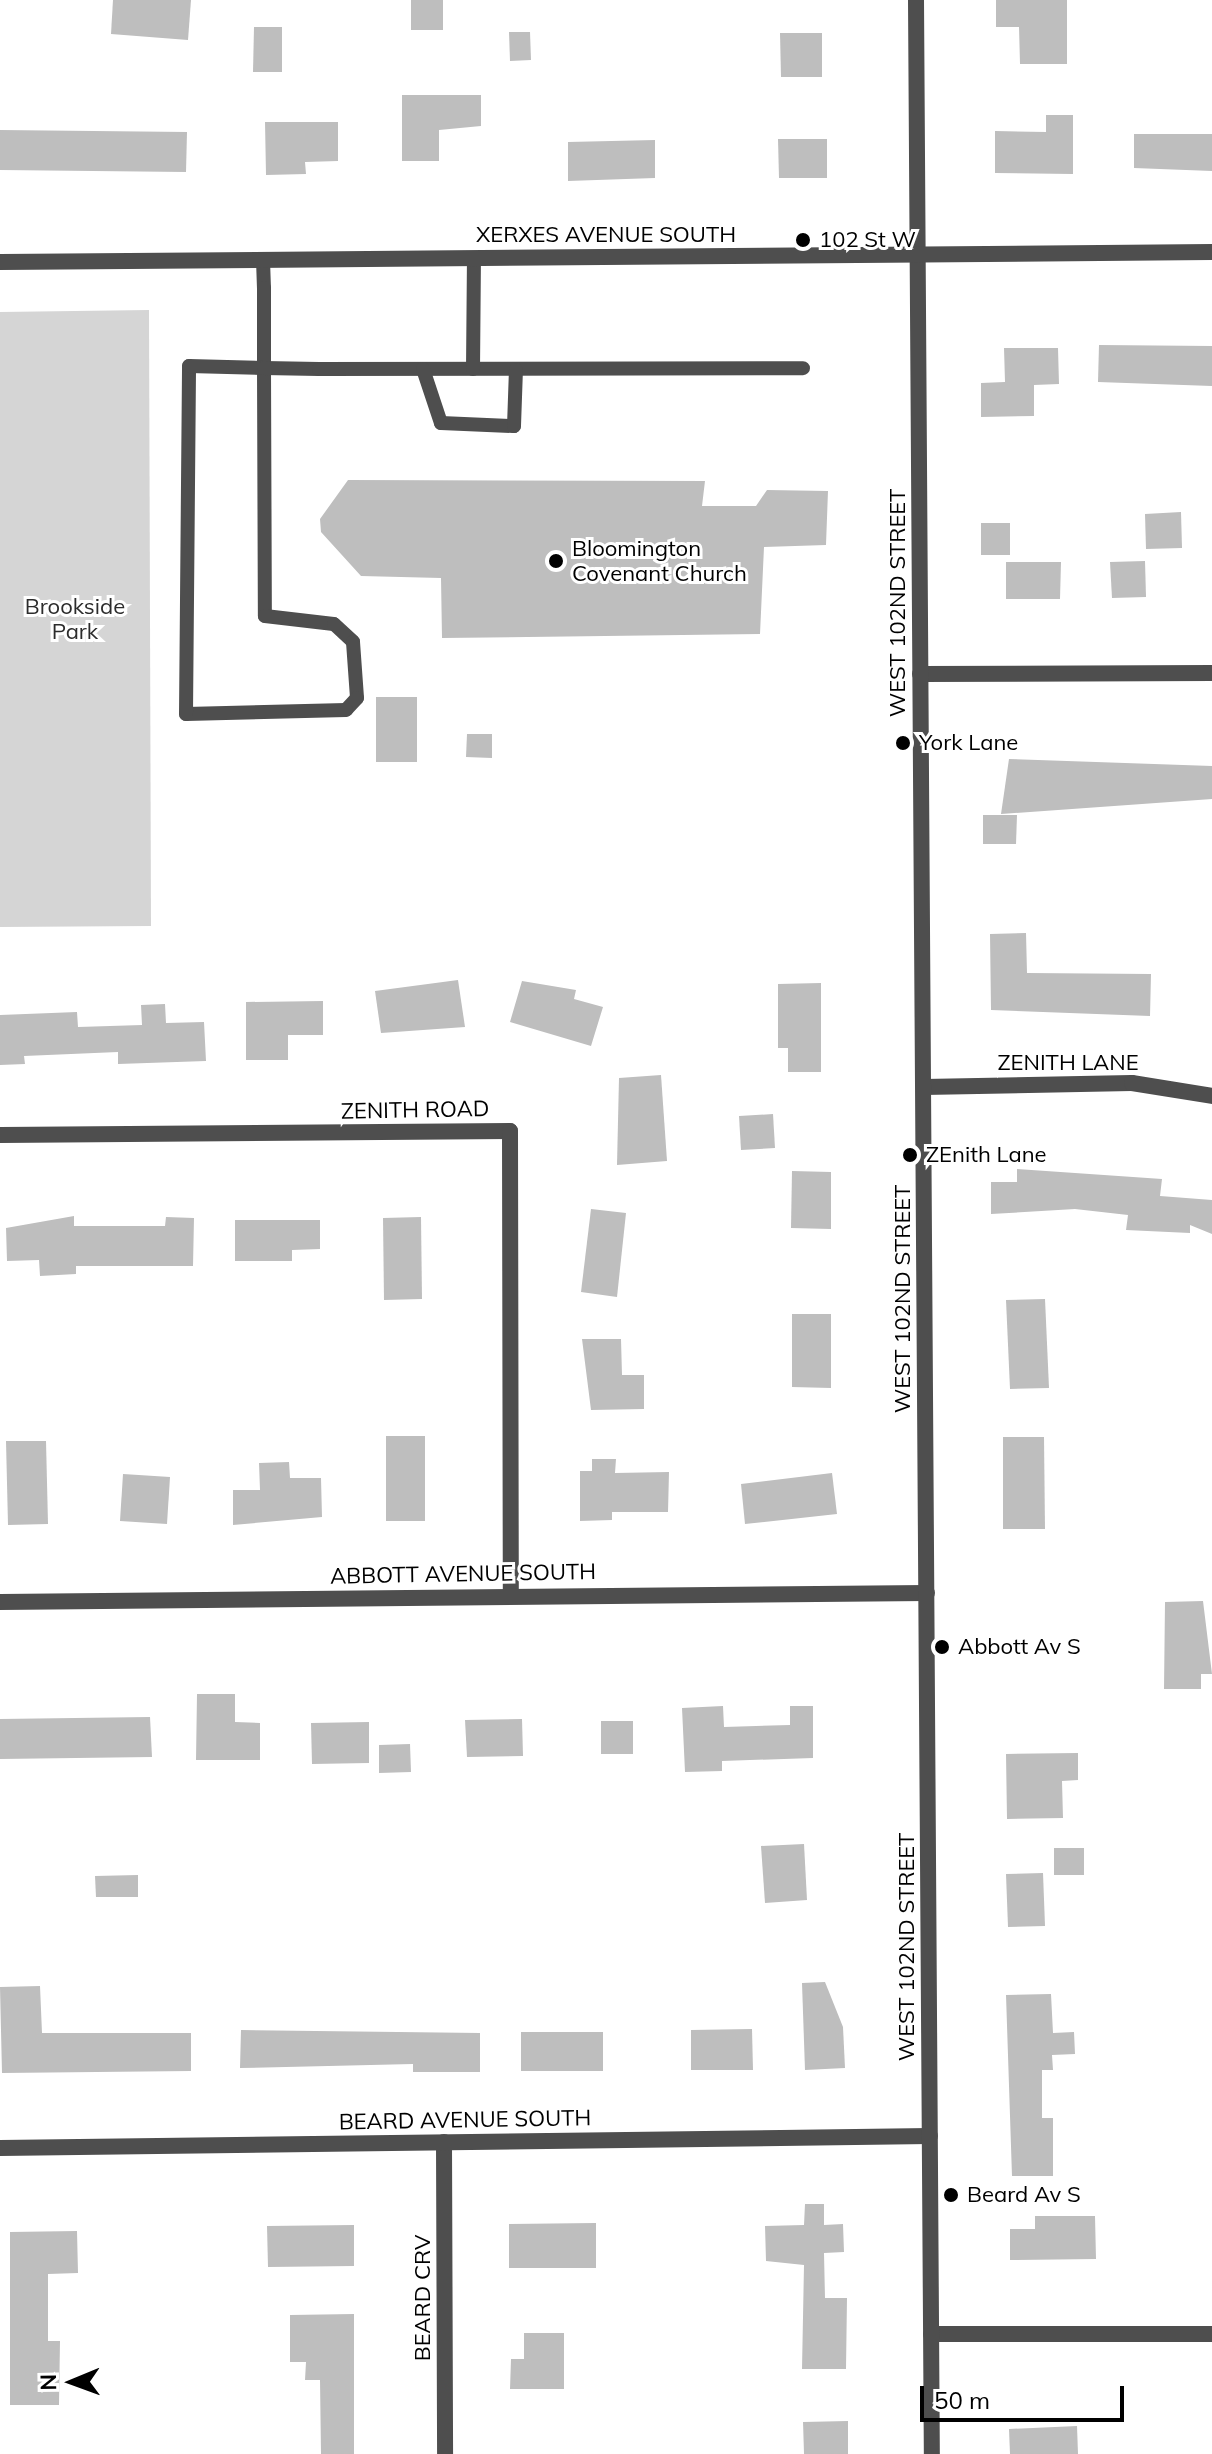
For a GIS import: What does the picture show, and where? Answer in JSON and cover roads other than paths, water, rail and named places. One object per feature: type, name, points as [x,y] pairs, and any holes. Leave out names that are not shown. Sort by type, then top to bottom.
[{"type":"street","name":"WEST 102ND STREET","points":[[916,0],[932,2454]]},
{"type":"street","name":"XERXES AVENUE SOUTH","points":[[0,262],[1212,252]]},
{"type":"street","points":[[920,674],[1212,673]]},
{"type":"street","name":"ZENITH LANE","points":[[924,1087],[1132,1083],[1212,1096]]},
{"type":"street","name":"ZENITH ROAD","points":[[0,1135],[510,1131],[511,1595]]},
{"type":"street","name":"ABBOTT AVENUE SOUTH","points":[[0,1602],[927,1593]]},
{"type":"street","name":"BEARD AVENUE SOUTH","points":[[0,2148],[930,2136]]},
{"type":"street","name":"BEARD CRV","points":[[444,2142],[445,2454]]},
{"type":"street","points":[[931,2334],[1212,2334]]},
{"type":"lane","points":[[473,369],[474,258]]},
{"type":"lane","points":[[263,260],[264,368],[265,616],[334,624],[353,642],[357,698],[346,710],[186,714],[189,366],[264,368],[516,370],[803,368]]},
{"type":"lane","points":[[423,369],[441,423],[514,426],[516,370]]},
{"type":"place","name":"102 St W","points":[[803,240]]},
{"type":"place","name":"Bloomington Covenant Church","points":[[556,561]]},
{"type":"place","name":"York Lane","points":[[903,743]]},
{"type":"place","name":"ZEnith Lane","points":[[910,1155]]},
{"type":"place","name":"Abbott Av S","points":[[942,1647]]},
{"type":"place","name":"Beard Av S","points":[[951,2195]]},
{"type":"park label","name":"Brookside Park","points":[[75,618]]}]
